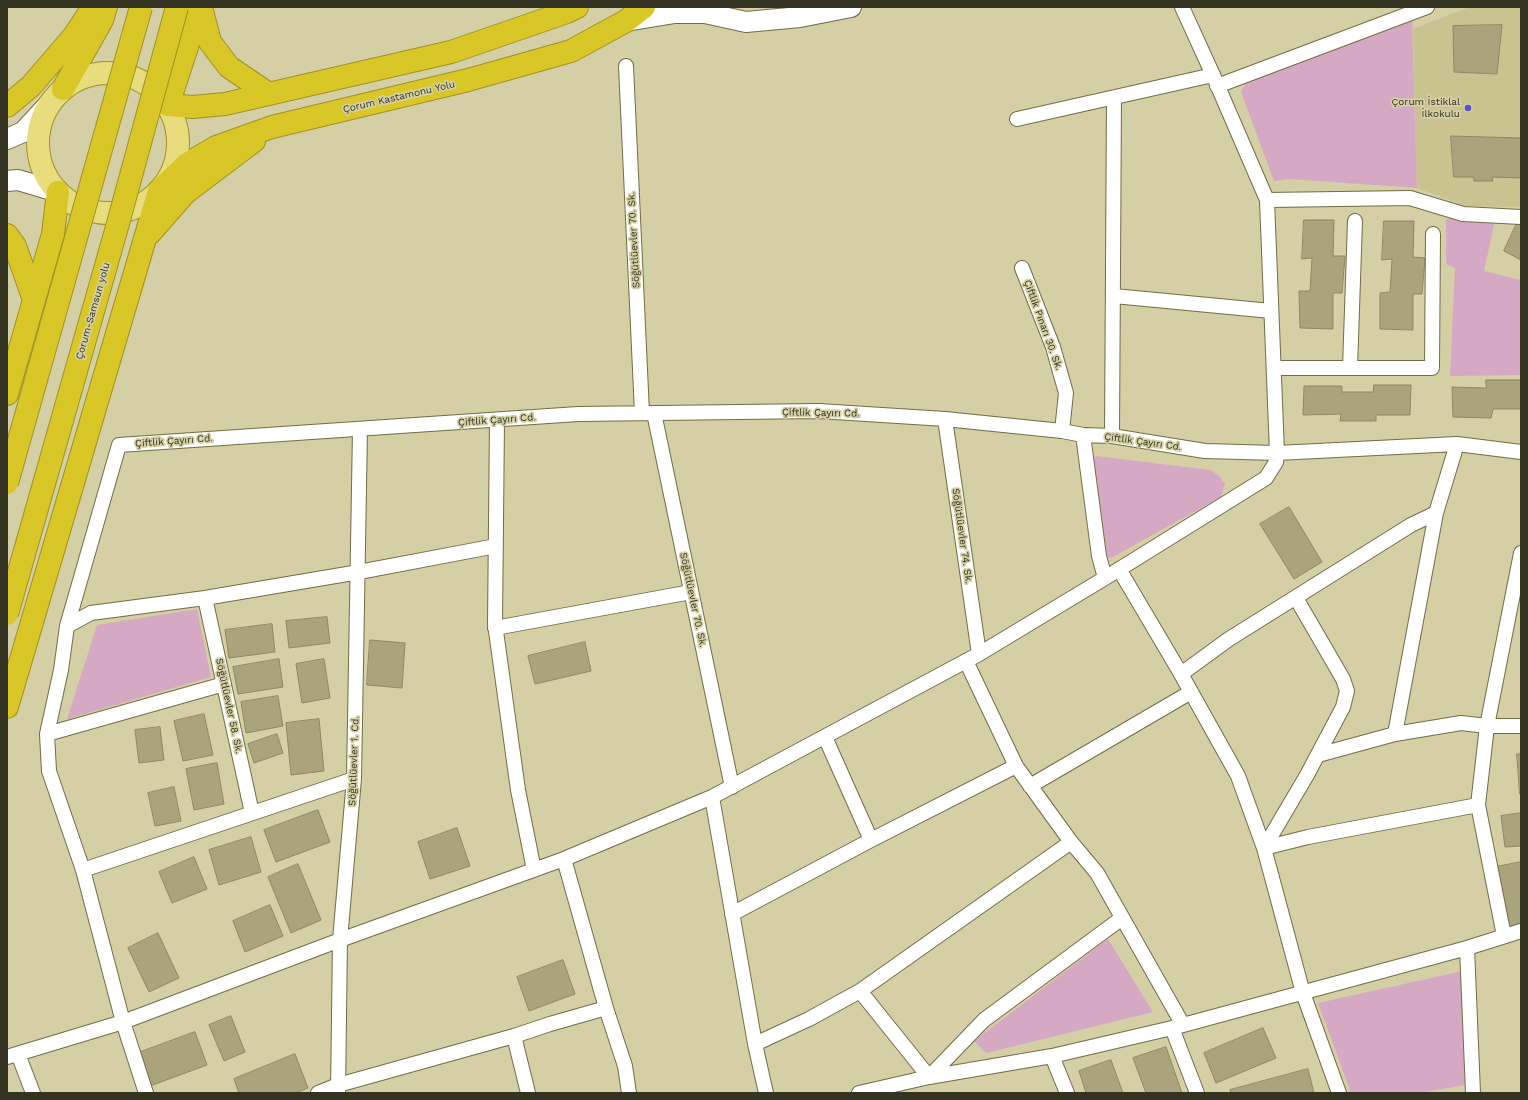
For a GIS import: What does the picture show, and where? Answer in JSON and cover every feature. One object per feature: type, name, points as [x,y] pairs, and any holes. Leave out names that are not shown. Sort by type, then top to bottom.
[{"type":"highway","points":[[7,106],[36,80],[74,36],[93,7]]},
{"type":"highway","points":[[63,89],[102,20],[106,7]]},
{"type":"highway","points":[[7,483],[141,7]]},
{"type":"highway","name":"Çorum-Samsun yolu","points":[[7,614],[127,190],[177,7]]},
{"type":"highway","points":[[201,7],[210,42],[229,67],[269,94]]},
{"type":"highway","points":[[201,7],[168,105],[193,107],[225,104],[451,52],[567,12],[577,7]]},
{"type":"highway","name":"Çorum Kastamonu Yolu","points":[[159,191],[187,164],[216,147],[272,127],[468,80],[571,51],[626,21],[644,7]]},
{"type":"highway","points":[[145,238],[185,193],[272,127]]},
{"type":"highway","points":[[7,707],[159,191]]},
{"type":"highway","points":[[7,394],[53,234],[58,192]]},
{"type":"highway","points":[[7,235],[15,246],[34,300]]},
{"type":"main road","points":[[107,72],[130,76],[152,87],[168,105],[177,126],[178,149],[172,172],[159,191],[141,205],[120,212],[97,212],[76,205],[58,192],[45,173],[39,151],[39,136],[40,128],[48,107],[63,89],[83,77],[107,72]]},
{"type":"street","points":[[626,21],[676,13],[705,13],[746,22],[800,17],[850,7]]},
{"type":"street","points":[[33,1093],[13,1056],[123,1022],[340,940],[564,859],[712,797],[979,654],[1266,478],[1276,462],[1277,453],[1267,200],[1182,7]]},
{"type":"street","points":[[1017,119],[1114,98],[1215,81],[1428,7]]},
{"type":"street","name":"Söğütlüevler 70. Sk.","points":[[626,66],[648,413],[691,592],[732,787]]},
{"type":"street","points":[[7,139],[23,132],[63,89]]},
{"type":"street","points":[[1112,436],[1114,98]]},
{"type":"street","points":[[7,181],[18,180],[58,192]]},
{"type":"street","points":[[1267,200],[1410,198],[1463,214],[1521,216]]},
{"type":"street","points":[[1350,368],[1355,221]]},
{"type":"street","points":[[1274,368],[1432,368],[1434,234]]},
{"type":"street","name":"Çiftlik Pınarı 30. Sk.","points":[[1022,268],[1053,347],[1066,393],[1062,431]]},
{"type":"street","points":[[1114,296],[1271,311]]},
{"type":"street","name":"Çiftlik Çayırı Cd.","points":[[67,626],[119,445],[578,414],[819,411],[944,419],[1062,431],[1083,435],[1112,436],[1205,450],[1277,453],[1457,444],[1521,452]]},
{"type":"street","name":"Söğütlüevler 74. Sk.","points":[[944,419],[979,654]]},
{"type":"street","points":[[497,420],[495,628],[518,790],[534,870]]},
{"type":"street","name":"Söğütlüevler 1. Cd.","points":[[338,1089],[340,940],[354,779],[359,572],[360,429]]},
{"type":"street","points":[[1083,435],[1099,556],[1105,578]]},
{"type":"street","points":[[1395,734],[1436,513],[1457,444]]},
{"type":"street","points":[[1181,674],[1229,639],[1411,524],[1436,513]]},
{"type":"street","points":[[146,1093],[123,1022],[83,870],[49,771],[47,734],[62,670],[67,626],[91,612],[205,598],[359,572],[496,546]]},
{"type":"street","points":[[1504,936],[1478,806],[1488,726],[1521,553]]},
{"type":"street","points":[[1119,569],[1181,674],[1238,776],[1264,848],[1303,993],[1339,1093]]},
{"type":"street","points":[[495,628],[691,592]]},
{"type":"street","name":"Söğütlüevler 58. Sk.","points":[[205,598],[252,813]]},
{"type":"street","points":[[1264,848],[1318,755],[1343,708],[1346,691],[1343,679],[1296,598]]},
{"type":"street","points":[[966,661],[1016,766],[1071,842],[1097,873],[1122,918],[1178,1027],[1197,1093]]},
{"type":"street","points":[[47,734],[224,684]]},
{"type":"street","points":[[1030,786],[1191,692]]},
{"type":"street","points":[[1318,755],[1395,734],[1461,723],[1488,726],[1521,726]]},
{"type":"street","points":[[825,737],[871,840]]},
{"type":"street","points":[[732,914],[871,840],[1016,766]]},
{"type":"street","points":[[83,870],[354,779]]},
{"type":"street","points":[[712,797],[755,1044],[766,1093]]},
{"type":"street","points":[[1264,848],[1308,837],[1478,806]]},
{"type":"street","points":[[755,1044],[809,1019],[860,991],[1071,842]]},
{"type":"street","points":[[564,859],[606,1008],[625,1066],[629,1093]]},
{"type":"street","points":[[929,1077],[984,1020],[1122,918]]},
{"type":"street","points":[[859,1093],[929,1077],[1052,1056],[1178,1027],[1467,948],[1521,931]]},
{"type":"street","points":[[1467,948],[1474,1093]]},
{"type":"street","points":[[860,991],[929,1077]]},
{"type":"street","points":[[318,1093],[338,1089],[606,1008]]},
{"type":"street","points":[[514,1036],[528,1093]]},
{"type":"street","points":[[1052,1056],[1067,1093]]},
{"type":"shaded area","name":"Çorum İstiklal İlkokulu","points":[[1470,7],[1521,7],[1521,207],[1465,206],[1417,188],[1413,29]]},
{"type":"shaded area","points":[[1412,17],[1417,188],[1289,179],[1274,181],[1241,92],[1247,79]]},
{"type":"shaded area","points":[[1446,219],[1495,220],[1484,271],[1521,280],[1521,375],[1450,376],[1455,268],[1446,264]]},
{"type":"shaded area","points":[[1096,456],[1210,470],[1218,475],[1225,484],[1221,497],[1111,558],[1102,555],[1089,465]]},
{"type":"shaded area","points":[[197,609],[211,677],[67,719],[97,625]]},
{"type":"shaded area","points":[[1108,939],[1153,1012],[986,1053],[974,1041]]},
{"type":"shaded area","points":[[1463,971],[1466,1085],[1418,1093],[1351,1093],[1318,1003]]},
{"type":"building","points":[[1502,25],[1497,74],[1454,72],[1453,26]]},
{"type":"building","points":[[1451,136],[1521,138],[1521,178],[1492,177],[1493,181],[1474,181],[1474,177],[1454,177]]},
{"type":"building","points":[[1304,220],[1334,220],[1333,256],[1345,256],[1342,293],[1333,293],[1333,329],[1300,328],[1299,291],[1310,291],[1312,258],[1302,259]]},
{"type":"building","points":[[1384,221],[1414,221],[1413,257],[1425,258],[1422,294],[1413,294],[1413,330],[1380,329],[1380,293],[1390,292],[1392,259],[1382,260]]},
{"type":"building","points":[[1517,223],[1521,225],[1521,260],[1504,251]]},
{"type":"building","points":[[1486,380],[1521,380],[1521,409],[1493,409],[1491,418],[1453,417],[1452,387],[1486,388]]},
{"type":"building","points":[[1374,385],[1411,385],[1410,415],[1376,415],[1376,421],[1340,421],[1341,414],[1303,415],[1304,386],[1342,386],[1342,392],[1373,392]]},
{"type":"building","points":[[1289,507],[1322,562],[1294,579],[1260,524]]},
{"type":"building","points":[[327,617],[330,643],[289,648],[286,621]]},
{"type":"building","points":[[272,624],[275,652],[229,658],[225,630]]},
{"type":"building","points":[[370,640],[405,643],[402,688],[367,685]]},
{"type":"building","points":[[585,642],[591,671],[535,684],[528,656]]},
{"type":"building","points":[[279,659],[283,687],[238,694],[233,667]]},
{"type":"building","points":[[324,659],[330,698],[302,703],[296,664]]},
{"type":"building","points":[[278,696],[283,726],[246,733],[241,702]]},
{"type":"building","points":[[204,714],[213,755],[183,761],[174,721]]},
{"type":"building","points":[[319,719],[324,771],[291,775],[286,723]]},
{"type":"building","points":[[160,727],[164,760],[139,763],[135,730]]},
{"type":"building","points":[[277,734],[283,753],[254,763],[248,744]]},
{"type":"building","points":[[1517,754],[1521,754],[1521,794],[1520,794]]},
{"type":"building","points":[[217,763],[224,804],[194,810],[186,769]]},
{"type":"building","points":[[174,787],[181,821],[155,826],[148,793]]},
{"type":"building","points":[[318,810],[330,842],[276,862],[264,830]]},
{"type":"building","points":[[1521,813],[1521,846],[1505,847],[1501,816]]},
{"type":"building","points":[[457,828],[470,866],[430,879],[418,842]]},
{"type":"building","points":[[251,837],[261,872],[219,885],[209,850]]},
{"type":"building","points":[[194,857],[207,889],[172,903],[159,872]]},
{"type":"building","points":[[1521,862],[1521,924],[1506,929],[1496,867]]},
{"type":"building","points":[[298,864],[321,920],[291,933],[268,877]]},
{"type":"building","points":[[270,905],[283,936],[245,952],[233,921]]},
{"type":"building","points":[[158,933],[179,978],[149,992],[128,948]]},
{"type":"building","points":[[563,960],[575,994],[529,1011],[517,977]]},
{"type":"building","points":[[231,1016],[245,1052],[224,1061],[209,1025]]},
{"type":"building","points":[[1263,1028],[1276,1058],[1216,1083],[1204,1053]]},
{"type":"building","points":[[195,1032],[207,1065],[150,1086],[138,1053]]},
{"type":"building","points":[[1166,1047],[1182,1093],[1146,1093],[1133,1058]]},
{"type":"building","points":[[295,1054],[308,1088],[295,1093],[239,1093],[234,1079]]},
{"type":"building","points":[[1111,1060],[1123,1093],[1086,1093],[1079,1071]]},
{"type":"building","points":[[1308,1069],[1314,1093],[1231,1093],[1230,1090]]},
{"type":"place","name":"Çorum İstiklal İlkokulu","points":[[1468,108]]}]
